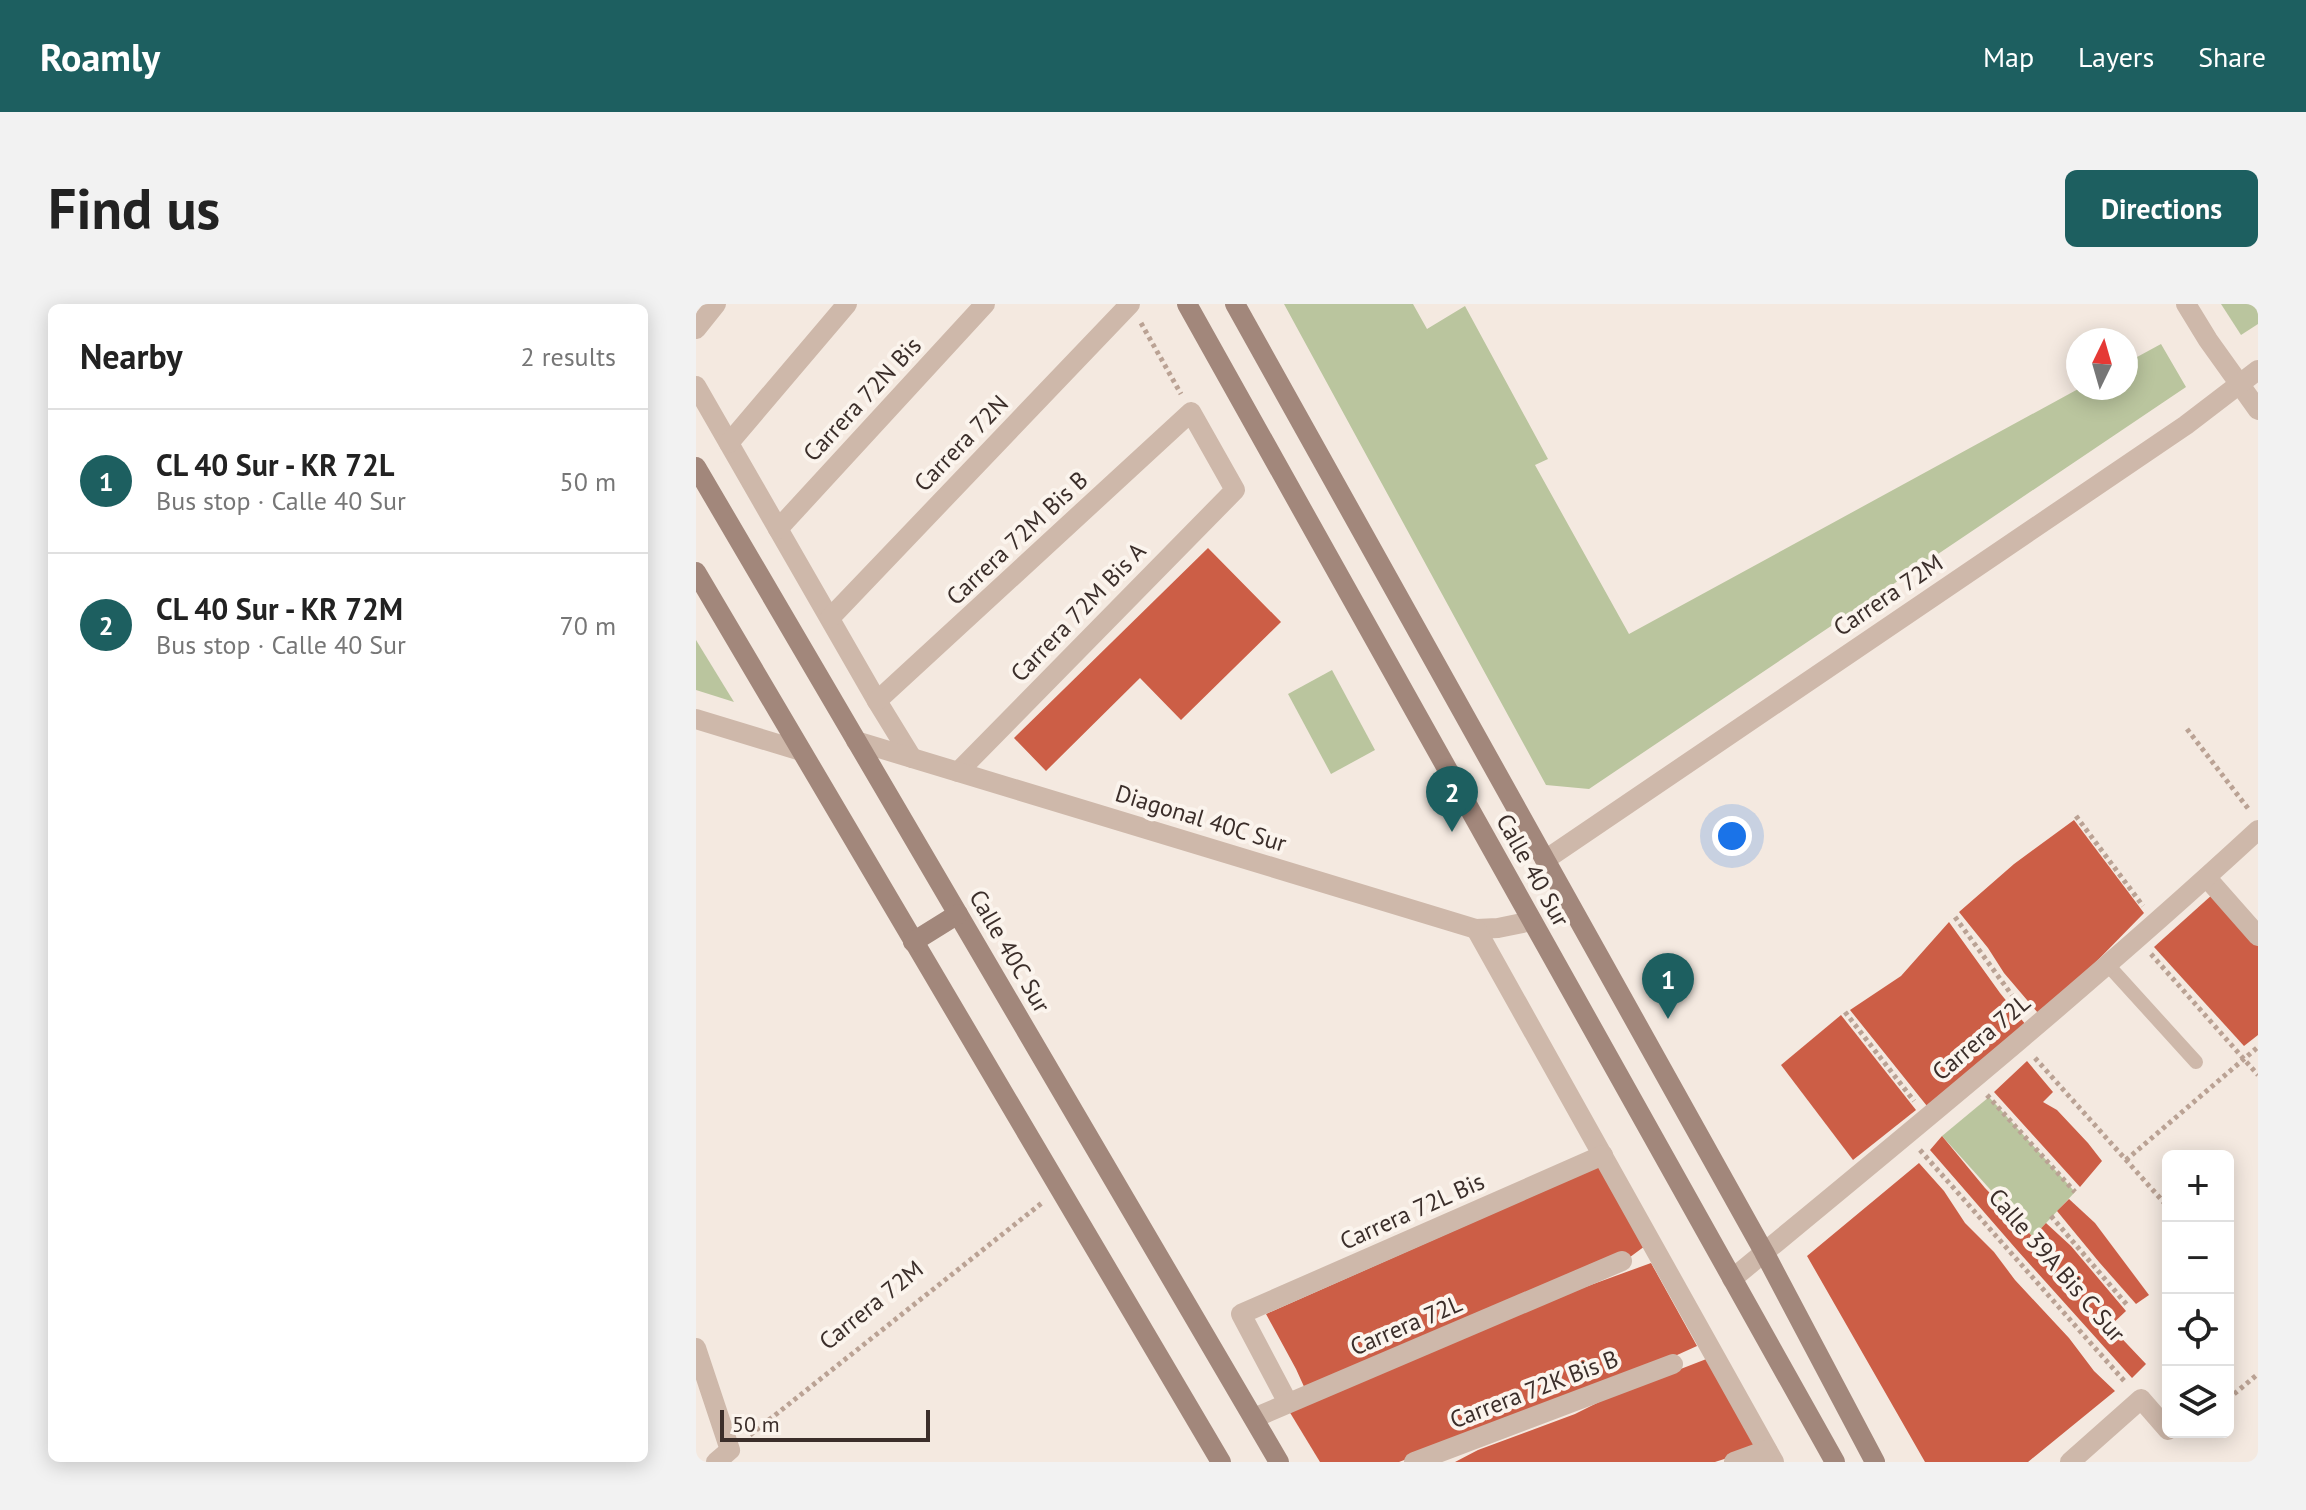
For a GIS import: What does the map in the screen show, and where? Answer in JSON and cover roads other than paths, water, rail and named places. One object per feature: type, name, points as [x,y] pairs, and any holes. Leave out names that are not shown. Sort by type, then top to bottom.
[{"type":"street","points":[[696,329],[716,304]]},
{"type":"street","points":[[729,443],[847,304]]},
{"type":"street","name":"Carrera 72N Bis","points":[[778,529],[985,304]]},
{"type":"street","name":"Carrera 72N","points":[[830,618],[1130,304]]},
{"type":"street","name":"Calle 40 Sur","points":[[1187,304],[1835,1462]]},
{"type":"street","name":"Calle 40 Sur","points":[[1235,304],[1764,1252],[1875,1462]]},
{"type":"street","points":[[2186,304],[2258,410]]},
{"type":"street","name":"Carrera 72M","points":[[1545,860],[2186,425],[2258,370]]},
{"type":"street","points":[[696,386],[912,758]]},
{"type":"street","name":"Carrera 72M Bis B","points":[[877,701],[1191,412],[1235,490]]},
{"type":"street","name":"Calle 40C Sur","points":[[696,467],[1279,1462]]},
{"type":"street","name":"Carrera 72M Bis A","points":[[958,772],[1235,490]]},
{"type":"street","points":[[696,572],[1221,1462]]},
{"type":"street","points":[[696,719],[801,751]]},
{"type":"street","name":"Diagonal 40C Sur","points":[[856,741],[1476,929],[1532,921]]},
{"type":"street","name":"Carrera 72L","points":[[1732,1279],[2145,932],[2258,830]]},
{"type":"street","points":[[2207,878],[2258,936]]},
{"type":"street","points":[[913,942],[958,914]]},
{"type":"street","points":[[1476,929],[1770,1456],[1734,1462]]},
{"type":"street","name":"Carrera 72L Bis","points":[[1288,1403],[1241,1314],[1603,1155]]},
{"type":"street","name":"Carrera 72L","points":[[1254,1418],[1622,1261]]},
{"type":"street","points":[[696,1348],[723,1456]]},
{"type":"street","name":"Carrera 72K Bis B","points":[[1414,1462],[1673,1364]]},
{"type":"street","points":[[2070,1462],[2141,1399],[2162,1423]]},
{"type":"lane","points":[[2107,964],[2196,1062]]},
{"type":"place","name":"CL 40 Sur - KR 72M","points":[[1452,832]]},
{"type":"place","name":"CL 40 Sur - KR 72L","points":[[1668,1019]]}]
